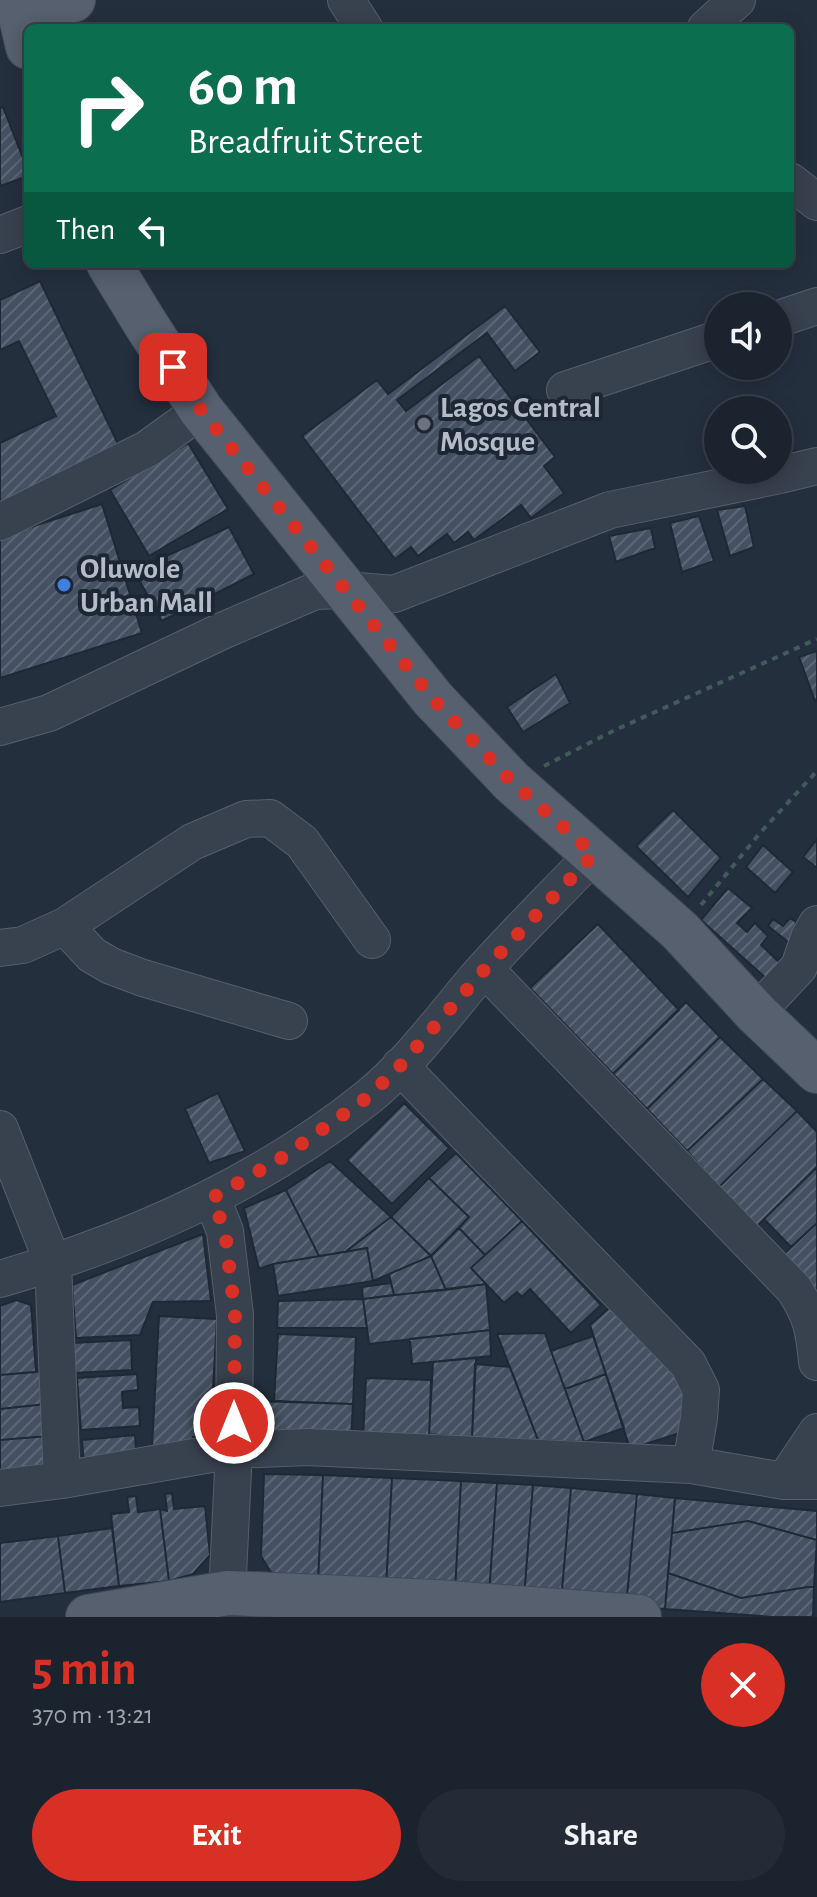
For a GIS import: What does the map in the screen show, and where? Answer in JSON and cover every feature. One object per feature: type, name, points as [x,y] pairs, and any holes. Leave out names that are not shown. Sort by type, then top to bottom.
[{"type":"main road","points":[[22,19],[73,0]]},
{"type":"main road","points":[[111,268],[201,410],[433,699],[512,782],[680,931],[756,1013],[817,1071]]},
{"type":"main road","points":[[88,1617],[227,1605],[436,1602],[639,1617]]},
{"type":"street","points":[[346,0],[361,24]]},
{"type":"street","points":[[710,24],[737,0]]},
{"type":"street","points":[[794,184],[817,202]]},
{"type":"street","points":[[0,235],[24,226]]},
{"type":"street","points":[[792,314],[817,306]]},
{"type":"street","points":[[565,390],[704,344]]},
{"type":"street","points":[[0,522],[147,449],[201,410]]},
{"type":"street","points":[[0,727],[49,713],[222,631],[315,591],[394,594],[610,510],[817,466]]},
{"type":"street","points":[[0,948],[23,945],[65,926],[192,842],[246,819],[270,818],[302,842],[372,940]]},
{"type":"street","points":[[0,1279],[53,1263],[212,1198],[283,1157],[336,1120],[368,1097],[400,1066],[485,969],[594,854]]},
{"type":"street","points":[[756,1013],[799,967],[817,924]]},
{"type":"street","points":[[65,926],[92,955],[111,966],[289,1021]]},
{"type":"street","points":[[485,969],[794,1289],[806,1307],[813,1327],[817,1362]]},
{"type":"street","points":[[400,1066],[688,1364],[701,1390],[691,1465]]},
{"type":"street","points":[[0,1129],[53,1263],[62,1480]]},
{"type":"street","points":[[212,1198],[225,1231],[235,1315],[234,1450],[227,1605]]},
{"type":"street","points":[[0,1488],[234,1450],[307,1447],[691,1465],[801,1481],[817,1432]]},
{"type":"path","points":[[512,782],[613,731],[817,639]]},
{"type":"path","points":[[680,931],[760,833],[817,771]]},
{"type":"building","points":[[3,107],[24,161],[24,177],[0,186],[0,108]]},
{"type":"building","points":[[40,281],[119,446],[0,504],[0,443],[56,416],[19,341],[0,350],[0,300]]},
{"type":"building","name":"Lagos Central Mosque","points":[[505,306],[540,352],[515,371],[487,333],[397,400],[406,411],[479,356],[555,457],[544,466],[564,493],[531,518],[521,505],[474,540],[468,532],[454,543],[447,534],[418,556],[411,547],[395,559],[302,436],[377,380],[388,394]]},
{"type":"building","points":[[188,443],[228,509],[149,556],[110,490]]},
{"type":"building","name":"Oluwole Urban Mall","points":[[102,504],[142,633],[0,678],[0,537]]},
{"type":"building","points":[[745,506],[754,547],[730,556],[717,510]]},
{"type":"building","points":[[699,516],[714,561],[682,572],[670,523]]},
{"type":"building","points":[[229,527],[254,574],[162,621],[134,571]]},
{"type":"building","points":[[651,528],[655,548],[616,562],[609,536]]},
{"type":"building","points":[[817,651],[817,700],[815,701],[799,657]]},
{"type":"building","points":[[556,674],[570,703],[523,732],[507,707]]},
{"type":"building","points":[[673,810],[721,858],[688,897],[636,846]]},
{"type":"building","points":[[817,839],[817,868],[803,857]]},
{"type":"building","points":[[763,845],[793,872],[775,893],[746,867]]},
{"type":"building","points":[[728,888],[752,908],[737,923],[747,932],[755,923],[768,936],[761,945],[778,961],[787,951],[776,987],[701,920]]},
{"type":"building","points":[[790,918],[809,931],[796,948],[768,926],[773,919],[783,926]]},
{"type":"building","points":[[598,924],[679,1010],[613,1074],[530,988]]},
{"type":"building","points":[[686,1002],[720,1037],[647,1109],[613,1074]]},
{"type":"building","points":[[720,1037],[763,1079],[687,1151],[647,1109]]},
{"type":"building","points":[[763,1079],[797,1111],[719,1187],[687,1151]]},
{"type":"building","points":[[218,1093],[245,1151],[209,1163],[185,1109]]},
{"type":"building","points":[[404,1103],[449,1148],[392,1204],[347,1160]]},
{"type":"building","points":[[797,1111],[817,1132],[817,1167],[757,1226],[719,1187]]},
{"type":"building","points":[[456,1153],[522,1221],[485,1255],[459,1228],[469,1217],[429,1178]]},
{"type":"building","points":[[330,1161],[391,1217],[345,1252],[319,1256],[286,1190]]},
{"type":"building","points":[[817,1167],[817,1223],[791,1247],[764,1219]]},
{"type":"building","points":[[429,1178],[469,1217],[431,1256],[391,1217]]},
{"type":"building","points":[[286,1190],[319,1256],[259,1269],[244,1208]]},
{"type":"building","points":[[391,1217],[431,1256],[373,1281],[367,1248],[345,1252]]},
{"type":"building","points":[[522,1221],[601,1305],[571,1333],[530,1289],[522,1297],[517,1292],[504,1303],[471,1268]]},
{"type":"building","points":[[817,1223],[817,1293],[782,1256]]},
{"type":"building","points":[[459,1228],[485,1255],[471,1268],[486,1284],[446,1290],[431,1256]]},
{"type":"building","points":[[203,1234],[211,1301],[153,1302],[140,1335],[76,1338],[72,1285]]},
{"type":"building","points":[[367,1248],[373,1281],[278,1296],[273,1264]]},
{"type":"building","points":[[431,1256],[446,1290],[394,1295],[389,1274]]},
{"type":"building","points":[[391,1283],[394,1295],[363,1299],[362,1287]]},
{"type":"building","points":[[486,1284],[490,1330],[369,1344],[363,1299]]},
{"type":"building","points":[[363,1299],[367,1328],[277,1328],[278,1301]]},
{"type":"building","points":[[16,1300],[31,1305],[36,1372],[0,1375],[0,1306]]},
{"type":"building","points":[[614,1304],[691,1391],[686,1431],[630,1449],[590,1325]]},
{"type":"building","points":[[159,1316],[217,1319],[210,1438],[193,1437],[193,1449],[152,1447]]},
{"type":"building","points":[[490,1330],[491,1356],[412,1364],[410,1339]]},
{"type":"building","points":[[545,1333],[584,1442],[538,1440],[497,1334]]},
{"type":"building","points":[[278,1334],[356,1337],[353,1404],[274,1401]]},
{"type":"building","points":[[593,1336],[606,1374],[565,1389],[551,1351]]},
{"type":"building","points":[[131,1340],[132,1370],[73,1373],[72,1343]]},
{"type":"building","points":[[476,1358],[472,1438],[429,1434],[433,1362]]},
{"type":"building","points":[[475,1364],[510,1367],[538,1440],[472,1438]]},
{"type":"building","points":[[44,1371],[46,1404],[0,1409],[0,1375]]},
{"type":"building","points":[[137,1374],[138,1390],[122,1392],[123,1408],[139,1407],[140,1426],[81,1430],[77,1378]]},
{"type":"building","points":[[606,1374],[624,1428],[584,1442],[565,1389]]},
{"type":"building","points":[[366,1378],[431,1380],[429,1441],[363,1439]]},
{"type":"building","points":[[254,1401],[353,1404],[351,1439],[253,1435]]},
{"type":"building","points":[[46,1404],[48,1436],[0,1440],[0,1409]]},
{"type":"building","points":[[135,1435],[137,1461],[84,1466],[82,1440]]},
{"type":"building","points":[[48,1436],[51,1471],[0,1475],[0,1440]]},
{"type":"building","points":[[264,1474],[323,1475],[318,1582],[283,1580],[270,1571],[261,1556]]},
{"type":"building","points":[[323,1475],[392,1478],[386,1587],[318,1582]]},
{"type":"building","points":[[392,1478],[461,1481],[455,1591],[386,1587]]},
{"type":"building","points":[[461,1481],[497,1483],[489,1594],[455,1591]]},
{"type":"building","points":[[497,1483],[533,1485],[524,1597],[489,1594]]},
{"type":"building","points":[[533,1485],[571,1488],[561,1601],[524,1597]]},
{"type":"building","points":[[571,1488],[637,1494],[626,1606],[561,1601]]},
{"type":"building","points":[[172,1493],[174,1509],[205,1506],[210,1555],[193,1574],[169,1581],[160,1509],[167,1511],[165,1494]]},
{"type":"building","points":[[637,1494],[675,1498],[665,1609],[626,1606]]},
{"type":"building","points":[[136,1496],[138,1512],[160,1509],[169,1581],[119,1586],[111,1514],[129,1512],[127,1497]]},
{"type":"building","points":[[675,1498],[817,1511],[817,1540],[748,1521],[672,1533]]},
{"type":"building","points":[[748,1521],[817,1540],[814,1586],[741,1598],[668,1573],[672,1533]]},
{"type":"building","points":[[112,1528],[119,1586],[65,1593],[58,1536]]},
{"type":"building","points":[[58,1536],[65,1593],[0,1602],[0,1543]]},
{"type":"building","points":[[668,1573],[741,1598],[814,1586],[813,1617],[665,1609]]},
{"type":"place","name":"Lagos Central Mosque","points":[[424,424]]},
{"type":"place","name":"Oluwole Urban Mall","points":[[64,585]]},
{"type":"route","points":[[173,367],[201,410],[433,699],[512,782],[594,854],[368,1097],[283,1157],[212,1198],[225,1231],[235,1315],[234,1423]]}]
